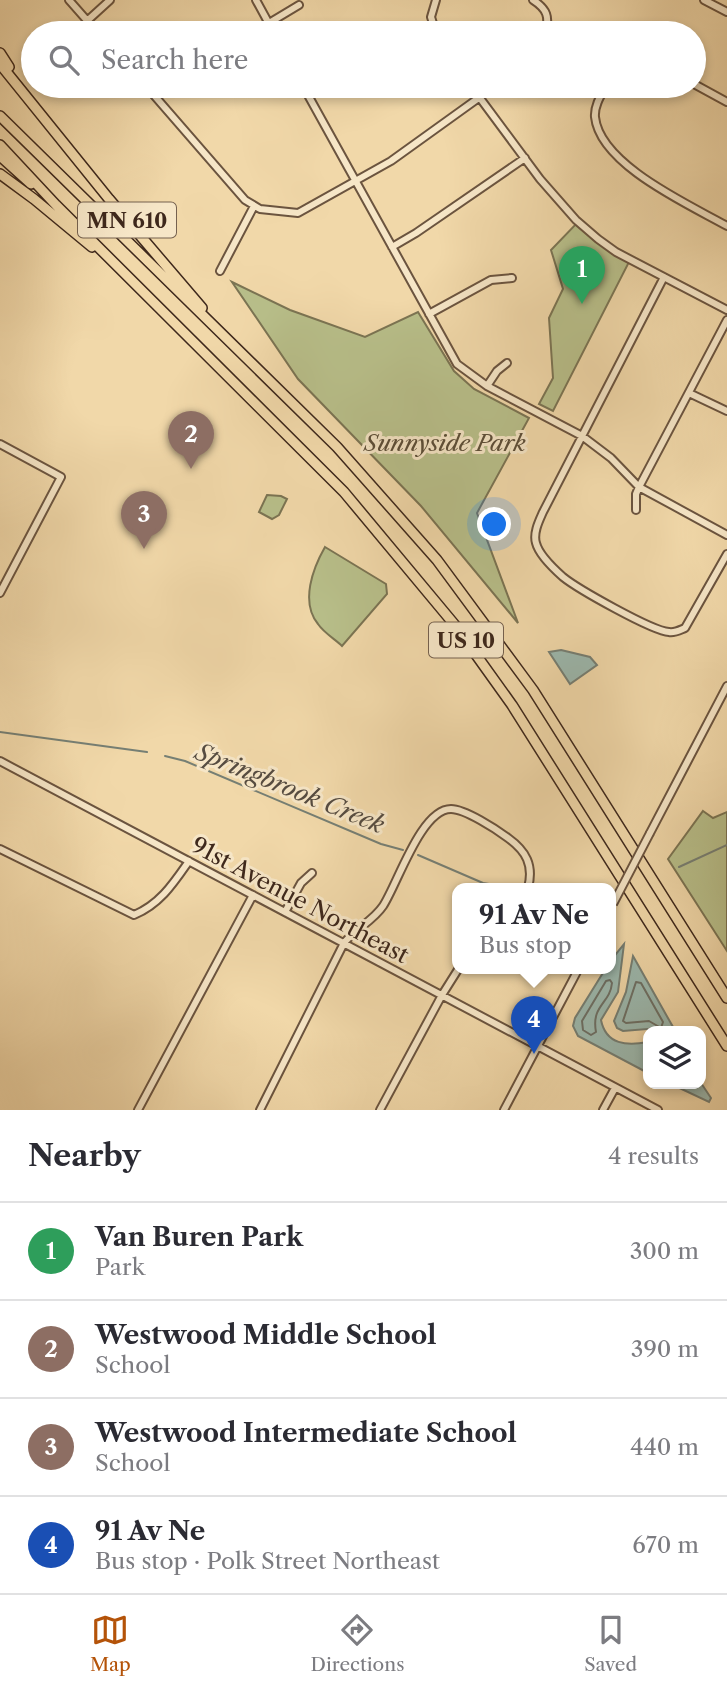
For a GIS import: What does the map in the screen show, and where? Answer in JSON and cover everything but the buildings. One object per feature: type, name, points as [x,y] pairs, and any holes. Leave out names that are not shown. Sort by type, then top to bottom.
[{"type":"highway","points":[[0,53],[21,87]]},
{"type":"highway","name":"MN 610","points":[[0,64],[21,89]]},
{"type":"highway","name":"MN 610","points":[[28,98],[118,209],[231,341]]},
{"type":"highway","name":"US 10","points":[[0,116],[231,341],[379,493],[468,599],[541,701],[727,998]]},
{"type":"highway","name":"US 10","points":[[0,145],[56,205],[344,492],[454,624],[512,705],[727,1046]]},
{"type":"highway","name":"MN 610","points":[[0,156],[56,205]]},
{"type":"highway","points":[[0,174],[138,286]]},
{"type":"street","points":[[69,0],[87,21],[110,0]]},
{"type":"street","points":[[256,0],[268,21]]},
{"type":"street","points":[[432,21],[436,0]]},
{"type":"street","points":[[533,0],[545,8],[548,14],[547,21]]},
{"type":"street","points":[[704,0],[727,12]]},
{"type":"street","points":[[272,21],[299,5]]},
{"type":"street","points":[[706,91],[727,102]]},
{"type":"street","points":[[156,98],[245,200],[273,212],[298,213],[391,161],[479,98]]},
{"type":"street","points":[[310,98],[456,362],[469,375],[487,386],[582,436],[611,458],[639,487],[727,535]]},
{"type":"street","points":[[481,98],[524,158],[576,220],[598,239],[616,252],[727,310]]},
{"type":"street","points":[[601,98],[595,118],[606,142],[636,174],[727,226]]},
{"type":"street","points":[[391,247],[416,233],[524,158]]},
{"type":"street","points":[[664,185],[669,194]]},
{"type":"street","points":[[220,271],[254,206]]},
{"type":"street","points":[[664,277],[543,512],[535,540],[541,552],[562,576],[584,592],[669,632],[685,628],[727,554]]},
{"type":"street","points":[[429,314],[491,280],[512,278]]},
{"type":"street","points":[[636,510],[639,487],[727,320]]},
{"type":"street","points":[[487,386],[497,371],[507,363]]},
{"type":"street","points":[[689,393],[727,411]]},
{"type":"street","points":[[0,444],[61,477],[0,593]]},
{"type":"street","points":[[616,898],[727,686]]},
{"type":"street","name":"91st Avenue Northeast","points":[[1,763],[658,1110]]},
{"type":"street","points":[[260,1110],[344,943],[382,907],[421,832],[436,813],[448,808],[456,809],[504,835],[528,857],[531,870],[529,883]]},
{"type":"street","points":[[0,849],[134,915],[148,909],[168,891],[189,861]]},
{"type":"street","points":[[285,912],[301,883],[312,873]]},
{"type":"street","points":[[138,1110],[253,894]]},
{"type":"street","points":[[380,1110],[455,974]]},
{"type":"street","points":[[504,1110],[576,974]]},
{"type":"street","points":[[603,1110],[615,1088]]},
{"type":"green space","points":[[576,224],[605,248],[629,262],[553,411],[539,404],[553,378],[549,318],[563,289],[551,250]]},
{"type":"green space","name":"Sunnyside Park","points":[[232,282],[290,310],[365,337],[418,312],[454,371],[474,389],[529,418],[477,513],[518,623],[421,506],[298,379]]},
{"type":"green space","points":[[267,495],[287,499],[279,515],[272,519],[259,512]]},
{"type":"green space","points":[[325,547],[386,584],[387,594],[342,646],[320,627],[310,606],[310,585]]},
{"type":"green space","points":[[703,811],[713,818],[727,812],[727,951],[668,859]]},
{"type":"water","points":[[561,650],[590,657],[597,665],[570,684],[549,652]]},
{"type":"water","points":[[624,944],[618,992],[601,1020],[608,1035],[618,1042],[643,1043],[643,1070],[578,1036],[573,1026],[575,1018],[602,974],[616,974],[616,954]]},
{"type":"water","points":[[633,956],[672,1026],[643,1026],[643,1029],[623,1031],[617,1028],[614,1021],[626,992]]},
{"type":"water","points":[[682,1089],[705,1089],[711,1098],[709,1102]]},
{"type":"waterway","name":"Springbrook Creek","points":[[0,732],[147,752]]},
{"type":"waterway","name":"Springbrook Creek","points":[[165,756],[185,761],[381,844],[403,850]]},
{"type":"waterway","name":"Springbrook Creek","points":[[679,867],[727,845]]},
{"type":"waterway","name":"Springbrook Creek","points":[[418,855],[483,883]]},
{"type":"place","name":"Van Buren Park","points":[[582,304]]},
{"type":"place","name":"Westwood Middle School","points":[[191,469]]},
{"type":"place","name":"Westwood Intermediate School","points":[[144,549]]},
{"type":"place","name":"91 Av Ne","points":[[534,1054]]}]
